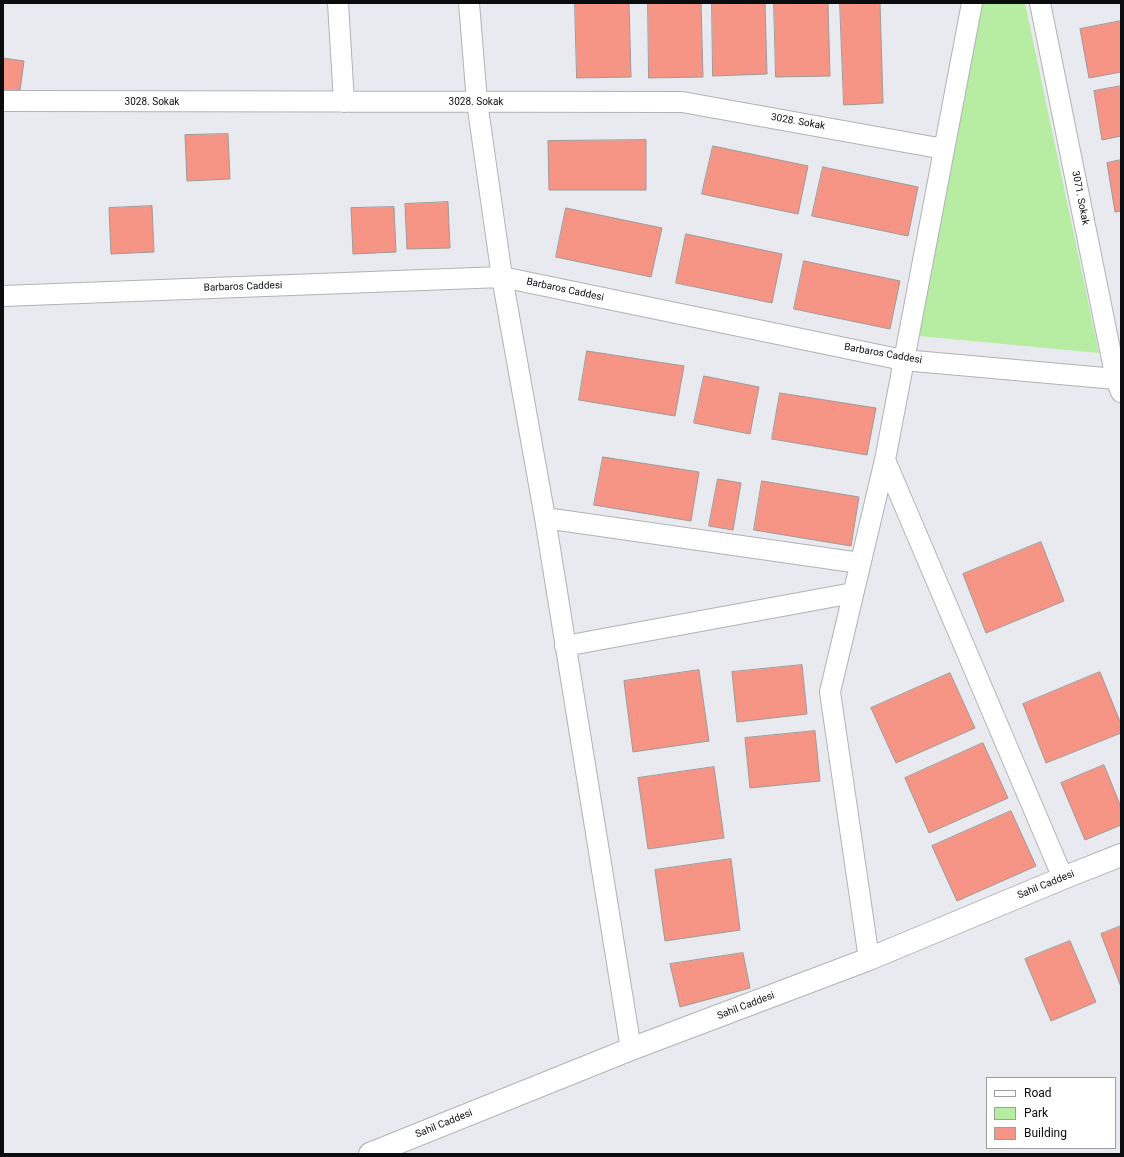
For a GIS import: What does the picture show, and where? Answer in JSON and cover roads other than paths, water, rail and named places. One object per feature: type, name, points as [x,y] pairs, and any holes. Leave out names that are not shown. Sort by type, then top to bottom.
[{"type":"street","points":[[338,3],[344,102]]},
{"type":"street","points":[[469,3],[477,102],[502,277],[545,518],[631,1049]]},
{"type":"street","points":[[869,958],[830,692],[885,460],[972,3]]},
{"type":"street","name":"3071. Sokak","points":[[1040,3],[1119,383]]},
{"type":"street","name":"3028. Sokak","points":[[3,101],[682,102],[944,148]]},
{"type":"street","name":"Barbaros Caddesi","points":[[3,296],[502,277],[903,360],[1119,383]]},
{"type":"street","points":[[885,460],[1063,878]]},
{"type":"street","points":[[545,518],[860,563]]},
{"type":"street","points":[[566,646],[853,593]]},
{"type":"street","name":"Sahil Caddesi","points":[[370,1154],[631,1049],[869,958],[1063,878],[1121,856]]}]
